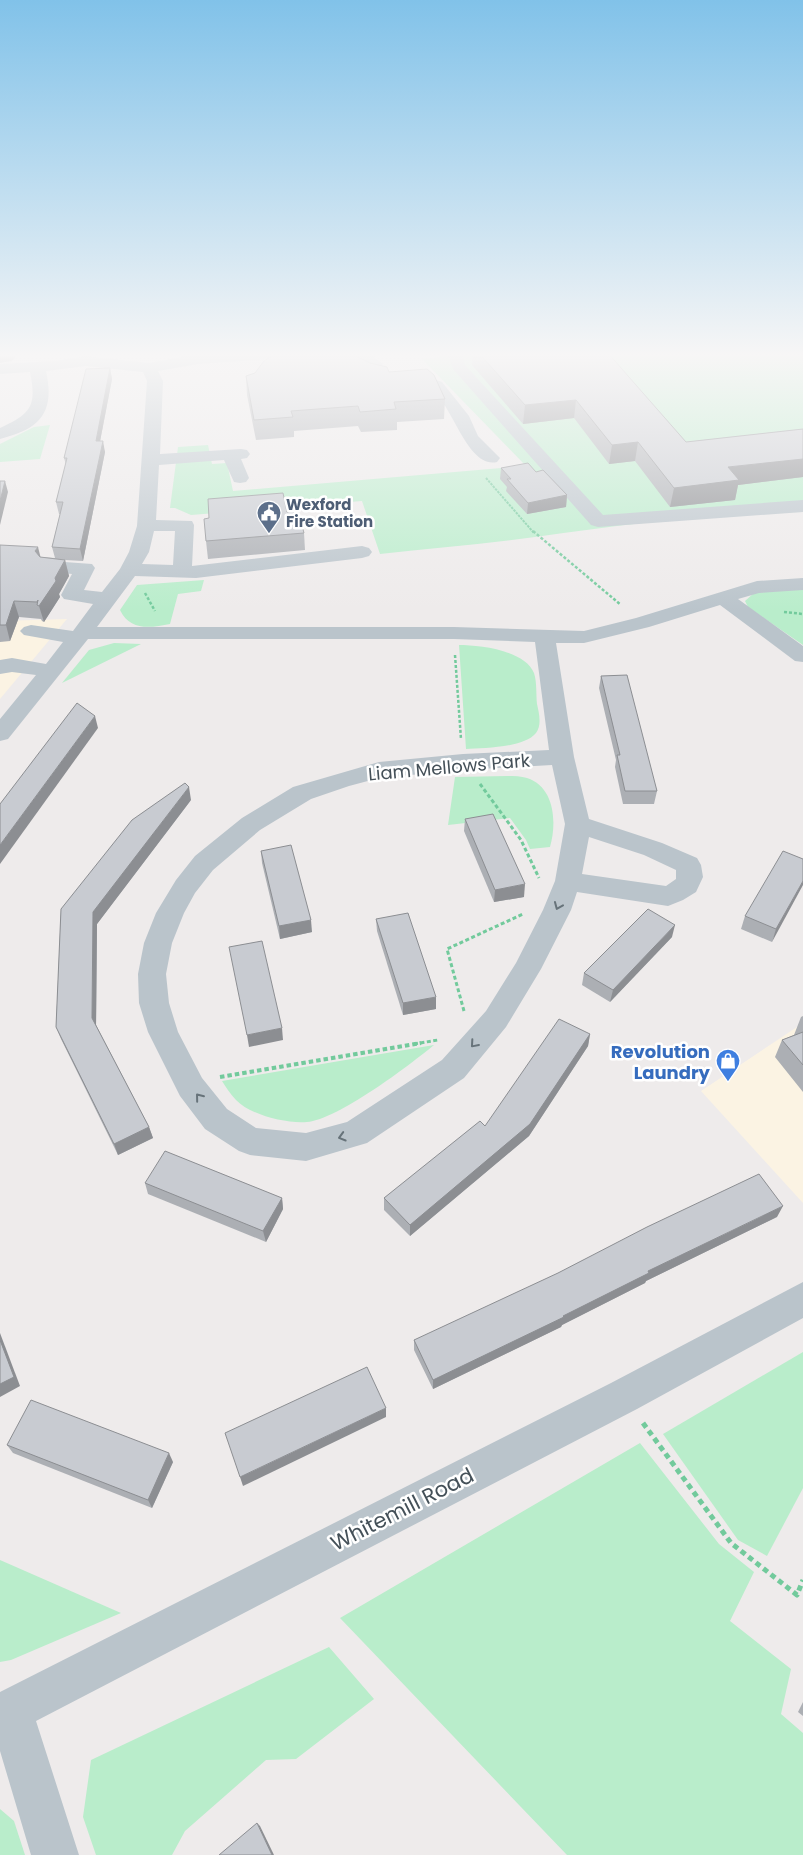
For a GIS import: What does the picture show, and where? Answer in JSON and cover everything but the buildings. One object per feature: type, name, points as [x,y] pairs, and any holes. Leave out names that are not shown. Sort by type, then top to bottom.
[{"type":"street","points":[[0,734],[80,636],[129,570],[139,552],[146,526],[151,439]]},
{"type":"street","points":[[472,439],[490,458]]},
{"type":"street","points":[[524,439],[598,521],[803,506]]},
{"type":"street","points":[[150,460],[236,454],[240,478]]},
{"type":"street","points":[[146,526],[185,525],[182,571]]},
{"type":"street","points":[[129,570],[196,572],[362,552]]},
{"type":"street","points":[[51,567],[84,568],[71,595],[106,599]]},
{"type":"street","points":[[31,631],[80,636],[454,633],[584,637],[642,623],[757,587],[803,584]]},
{"type":"street","points":[[723,598],[803,656]]},
{"type":"street","name":"Liam Mellows Park","points":[[545,637],[562,757],[578,824],[568,881],[548,908],[528,969],[496,1019],[452,1069],[356,1133],[306,1147],[250,1141],[216,1119],[191,1087],[163,1032],[154,1003],[152,974],[158,943],[170,913],[185,887],[204,863],[251,824],[302,793],[379,770],[463,762],[562,757]]},
{"type":"street","points":[[0,667],[12,665],[51,672]]},
{"type":"street","points":[[568,881],[668,896],[681,890],[689,883],[691,874],[688,865],[653,849],[578,824]]},
{"type":"street","name":"Whitemill Road","points":[[5,1713],[624,1396],[803,1299]]},
{"type":"street","points":[[5,1713],[55,1855]]},
{"type":"path","points":[[481,473],[535,534],[642,623]]},
{"type":"path","points":[[129,570],[144,589],[167,634]]},
{"type":"path","points":[[454,633],[463,762],[521,840],[544,888],[548,908],[447,949],[466,1018]]},
{"type":"path","points":[[191,1087],[212,1078],[438,1040]]},
{"type":"path","points":[[624,1396],[731,1543],[797,1595],[803,1580]]},
{"type":"shaded area","points":[[67,619],[0,699],[0,621]]},
{"type":"shaded area","points":[[803,1023],[803,1203],[701,1091]]},
{"type":"green space","points":[[11,439],[46,439],[40,459],[0,462],[0,444]]},
{"type":"green space","points":[[499,439],[803,439],[803,512],[736,514],[669,520],[380,554],[362,501],[191,515],[175,508],[170,508],[178,447],[208,445],[212,464],[227,463],[233,491],[526,466]]},
{"type":"green space","points":[[204,580],[201,591],[178,594],[170,624],[148,627],[135,625],[124,617],[120,610],[137,585]]},
{"type":"green space","points":[[803,589],[803,645],[748,607],[745,601],[754,593]]},
{"type":"green space","points":[[114,643],[141,644],[62,683],[89,650]]},
{"type":"green space","points":[[459,645],[501,650],[512,654],[529,665],[535,677],[540,719],[538,730],[530,738],[522,742],[503,746],[466,749]]},
{"type":"green space","points":[[455,777],[525,777],[536,783],[548,797],[553,817],[550,847],[530,849],[526,840],[510,818],[448,825]]},
{"type":"green space","points":[[434,1045],[391,1078],[354,1102],[320,1119],[307,1122],[279,1120],[250,1110],[236,1100],[222,1081]]},
{"type":"green space","points":[[803,1352],[803,1488],[767,1556],[738,1540],[663,1434]]},
{"type":"green space","points":[[640,1443],[719,1544],[754,1572],[730,1621],[791,1669],[781,1714],[803,1733],[803,1855],[567,1855],[340,1618]]},
{"type":"green space","points":[[0,1560],[121,1613],[11,1660],[0,1662]]},
{"type":"green space","points":[[329,1647],[374,1699],[296,1759],[266,1760],[185,1831],[172,1855],[96,1855],[83,1817],[91,1760]]},
{"type":"green space","points":[[0,1809],[14,1821],[25,1855],[0,1855]]},
{"type":"place","name":"Wexford Fire Station","points":[[269,534]]},
{"type":"place","name":"Revolution Laundry","points":[[728,1082]]}]
